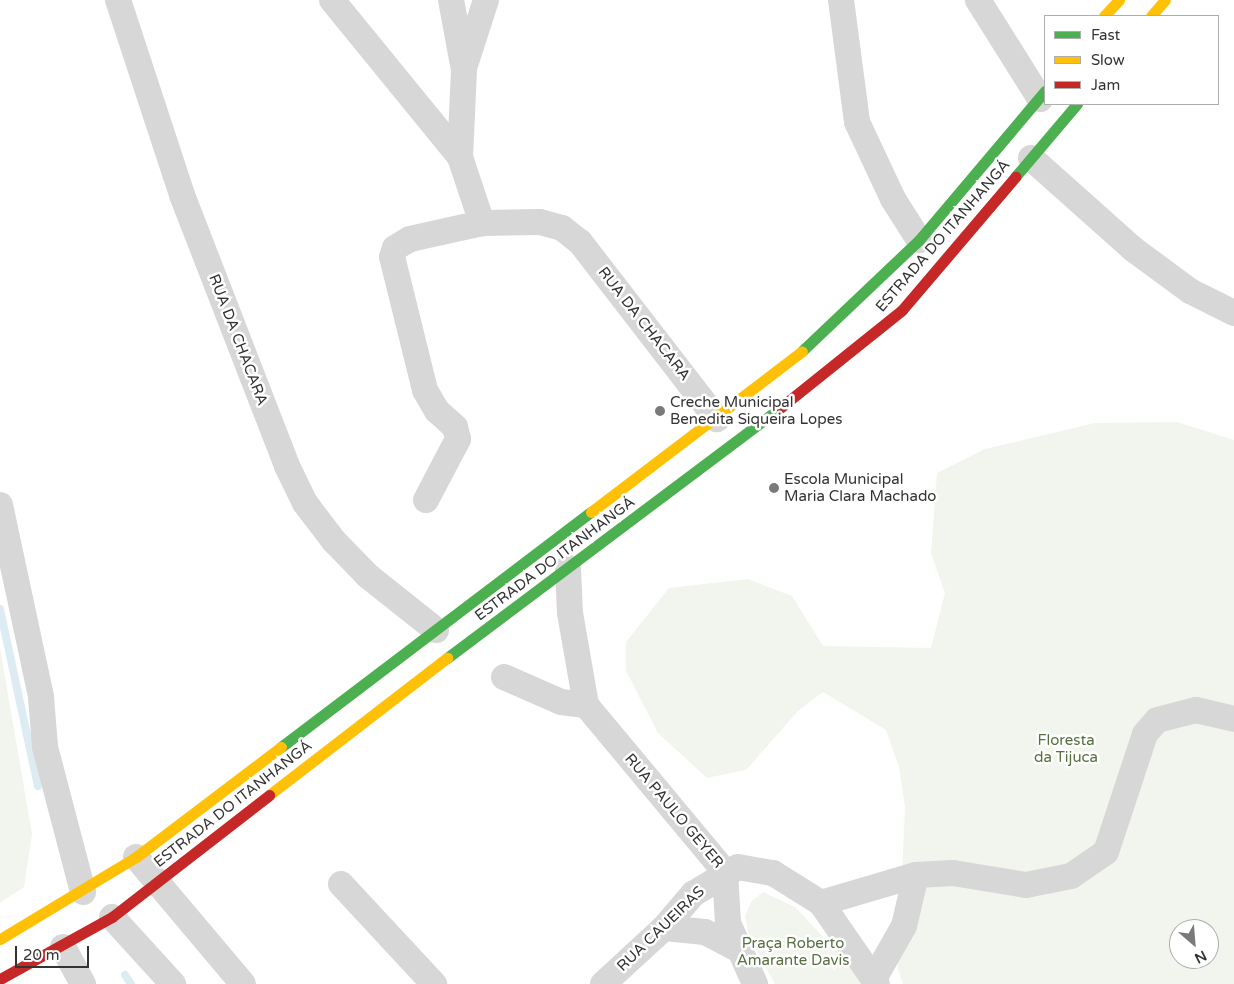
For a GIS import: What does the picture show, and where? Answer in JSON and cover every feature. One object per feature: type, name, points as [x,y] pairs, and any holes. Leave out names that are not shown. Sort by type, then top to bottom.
[{"type":"main road","points":[[1105,15],[1119,0]]},
{"type":"main road","points":[[1152,15],[1165,0]]},
{"type":"main road","name":"ESTRADA DO ITANHANGÁ","points":[[0,939],[83,892],[136,857],[717,419],[798,354],[919,240],[1042,95]]},
{"type":"main road","name":"ESTRADA DO ITANHANGÁ","points":[[0,979],[63,947],[112,917],[845,359],[902,310],[1076,105]]},
{"type":"street","name":"RUA DA CHACARA","points":[[118,0],[182,196],[287,466],[306,502],[334,541],[368,576],[436,630]]},
{"type":"street","points":[[332,0],[460,157],[482,223]]},
{"type":"street","points":[[451,0],[464,70],[460,157]]},
{"type":"street","points":[[464,70],[486,0]]},
{"type":"street","points":[[841,0],[857,122],[893,199],[919,240]]},
{"type":"street","points":[[978,0],[1042,95]]},
{"type":"street","points":[[1031,158],[1133,248],[1190,291],[1234,312]]},
{"type":"street","name":"RUA DA CHACARA","points":[[426,500],[458,439],[455,427],[437,411],[425,390],[392,257],[395,248],[410,239],[482,223],[540,222],[562,228],[580,242],[717,419]]},
{"type":"street","points":[[0,505],[41,697],[45,747],[83,892]]},
{"type":"street","name":"RUA PAULO GEYER","points":[[568,568],[570,613],[586,705],[725,872],[728,923],[755,984]]},
{"type":"street","points":[[504,677],[561,702],[586,705]]},
{"type":"street","points":[[822,903],[916,875],[953,873],[1026,885],[1071,876],[1106,852],[1144,734],[1157,720],[1196,710],[1234,719]]},
{"type":"street","points":[[136,857],[243,984]]},
{"type":"street","name":"RUA CAUEIRAS","points":[[603,984],[664,928],[693,894],[725,872],[752,868],[773,873],[822,903],[876,980]]},
{"type":"street","points":[[876,980],[904,926],[916,875]]},
{"type":"street","points":[[340,884],[434,984]]},
{"type":"street","points":[[112,917],[173,984]]},
{"type":"street","points":[[664,928],[705,932],[741,951]]},
{"type":"street","points":[[63,947],[83,984]]},
{"type":"green space","name":"Floresta da Tijuca","points":[[1177,422],[1234,440],[1234,984],[903,984],[898,969],[905,807],[899,767],[886,730],[823,692],[798,711],[746,770],[707,778],[658,733],[626,671],[626,642],[669,588],[748,579],[792,596],[823,646],[931,648],[945,593],[931,553],[937,473],[985,449],[1095,423]]},
{"type":"green space","points":[[0,648],[32,834],[24,887],[0,903]]},
{"type":"green space","name":"Praça Roberto Amarante Davis","points":[[763,892],[795,907],[860,976],[861,984],[775,984],[749,937],[745,916],[751,902]]},
{"type":"waterway","points":[[0,609],[38,786]]},
{"type":"waterway","points":[[125,975],[131,984]]},
{"type":"traffic: fast","points":[[802,351],[919,240],[1044,92]]},
{"type":"traffic: fast","points":[[1015,177],[1076,105]]},
{"type":"traffic: fast","points":[[447,658],[781,407]]},
{"type":"traffic: fast","points":[[281,747],[591,512]]},
{"type":"traffic: slow","points":[[1105,15],[1119,0]]},
{"type":"traffic: slow","points":[[1152,15],[1165,0]]},
{"type":"traffic: slow","points":[[591,512],[802,351]]},
{"type":"traffic: slow","points":[[269,795],[447,658]]},
{"type":"traffic: slow","points":[[0,939],[136,857],[281,747]]},
{"type":"traffic: jam","points":[[781,407],[902,310],[1015,177]]},
{"type":"traffic: jam","points":[[0,979],[112,917],[269,795]]},
{"type":"place","name":"Creche Municipal Benedita Siqueira Lopes","points":[[660,411]]},
{"type":"place","name":"Escola Municipal Maria Clara Machado","points":[[774,488]]}]
